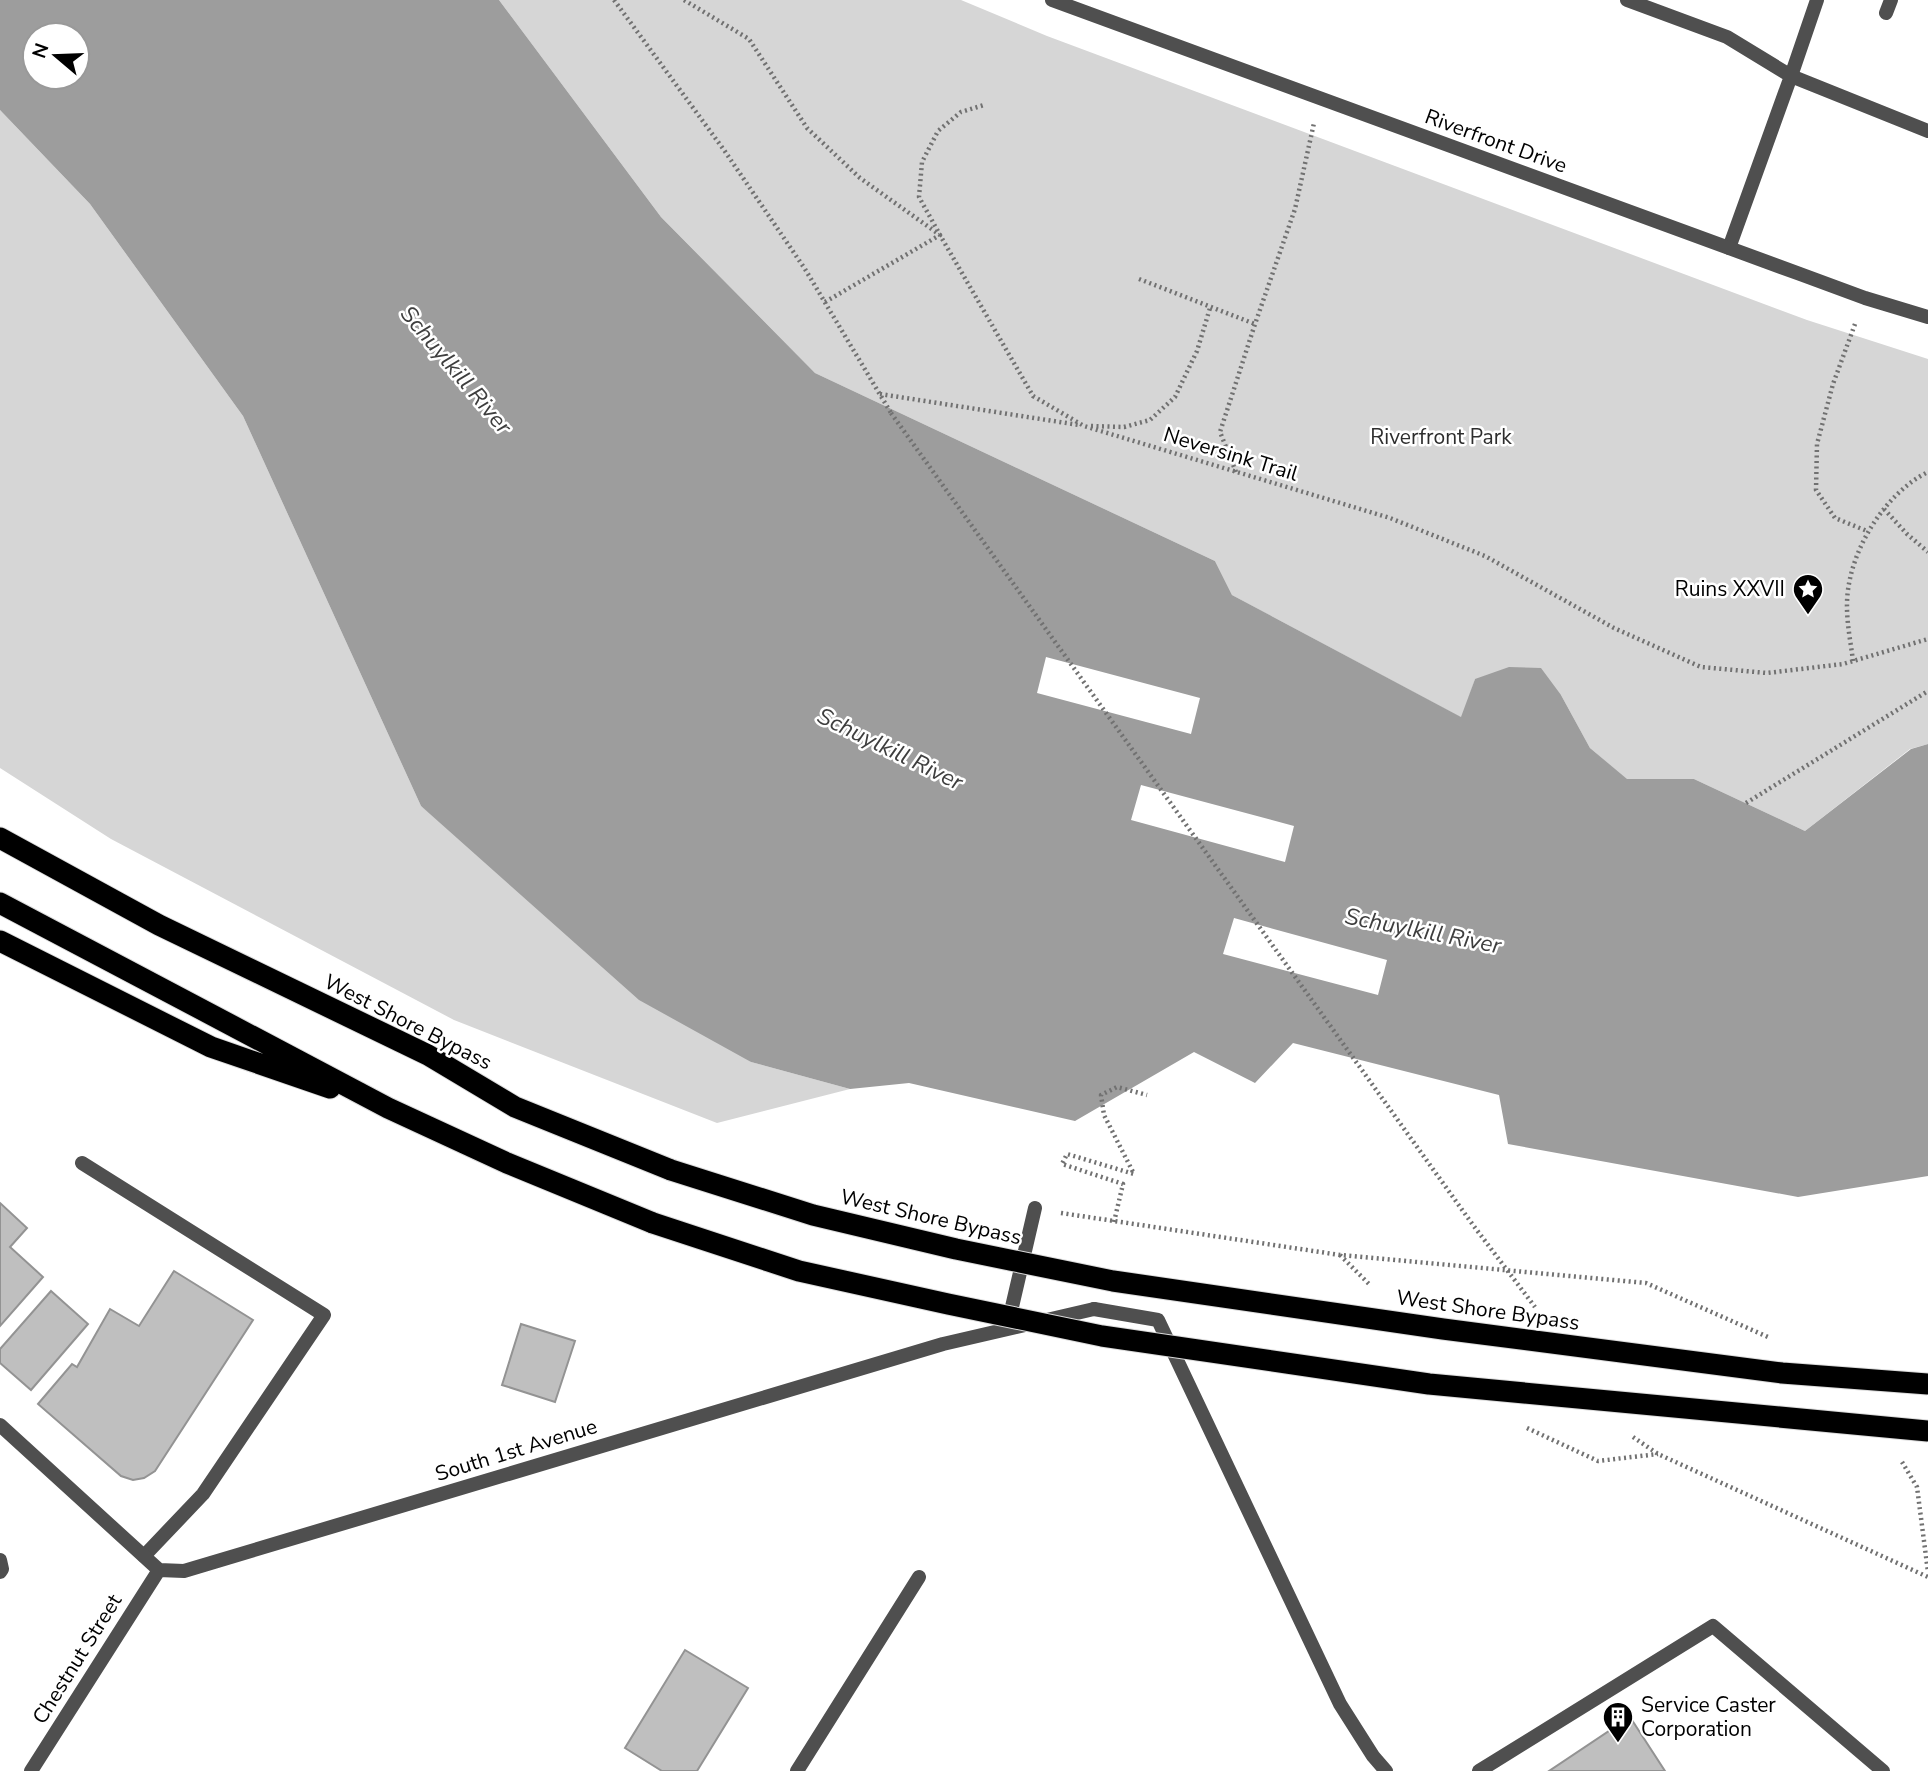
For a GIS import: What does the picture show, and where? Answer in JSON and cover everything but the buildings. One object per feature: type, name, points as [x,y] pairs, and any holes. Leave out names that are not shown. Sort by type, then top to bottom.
[{"type":"highway","name":"West Shore Bypass","points":[[0,837],[159,925],[428,1055],[515,1107],[671,1170],[813,1215],[956,1249],[1113,1281],[1443,1329],[1782,1373],[1928,1384]]},
{"type":"highway","points":[[0,903],[388,1108],[507,1163],[653,1223],[799,1271],[1102,1336],[1429,1384],[1928,1431]]},
{"type":"highway","points":[[0,941],[211,1048],[388,1108]]},
{"type":"street","name":"Riverfront Drive","points":[[1052,0],[1865,298],[1928,317]]},
{"type":"street","points":[[1627,0],[1727,37],[1791,76],[1928,131]]},
{"type":"street","points":[[1729,248],[1816,0]]},
{"type":"street","points":[[82,1163],[324,1315],[204,1494],[144,1556]]},
{"type":"street","points":[[1007,1329],[1035,1208]]},
{"type":"street","name":"South 1st Avenue","points":[[159,1570],[184,1571],[930,1348],[1094,1308],[1158,1320],[1340,1704],[1373,1756],[1386,1771]]},
{"type":"street","points":[[0,1425],[159,1570]]},
{"type":"street","points":[[0,1560],[0,1572]]},
{"type":"street","name":"Chestnut Street","points":[[31,1771],[159,1570]]},
{"type":"street","points":[[797,1771],[919,1577]]},
{"type":"street","points":[[1479,1771],[1713,1626],[1883,1771]]},
{"type":"path","points":[[614,0],[724,150],[805,269],[891,413],[1457,1203],[1540,1314]]},
{"type":"path","name":"Neversink Trail","points":[[684,0],[749,39],[807,128],[860,178],[940,235],[1033,396],[1084,426],[1390,518],[1485,556],[1614,628],[1701,667],[1767,673],[1843,664],[1928,639]]},
{"type":"path","points":[[1236,472],[1220,432],[1295,209],[1319,99]]},
{"type":"path","points":[[825,302],[940,235],[919,197],[922,162],[938,131],[961,113],[984,105]]},
{"type":"path","points":[[1139,279],[1255,324]]},
{"type":"path","points":[[1865,298],[1833,384],[1817,444],[1816,490],[1835,518],[1867,531]]},
{"type":"path","points":[[879,394],[1084,426],[1124,427],[1150,420],[1175,397],[1197,351],[1210,308]]},
{"type":"path","points":[[1853,662],[1847,605],[1853,569],[1867,531],[1884,509],[1917,477],[1928,472]]},
{"type":"path","points":[[1884,509],[1928,552]]},
{"type":"path","points":[[1746,803],[1928,691]]},
{"type":"path","points":[[1114,1222],[1123,1184],[1062,1164],[1067,1154],[1134,1174],[1104,1115],[1101,1095],[1117,1087],[1147,1095]]},
{"type":"path","points":[[1632,1436],[1658,1454],[1928,1577]]},
{"type":"green space","name":"Riverfront Park","points":[[499,0],[961,0],[1047,36],[1807,320],[1928,359],[1928,744],[1910,749],[1805,831],[1694,779],[1627,780],[1590,748],[1561,695],[1475,679],[1462,718],[1232,595],[1215,561],[815,373],[661,217]]},
{"type":"green space","points":[[0,110],[90,204],[243,416],[421,806],[751,1062],[850,1089],[717,1123],[454,1020],[111,839],[0,768]]},
{"type":"water","name":"Schuylkill River","points":[[0,0],[499,0],[661,217],[815,373],[1215,561],[1232,595],[1461,717],[1475,679],[1509,667],[1541,668],[1561,695],[1590,748],[1627,779],[1694,779],[1805,831],[1911,749],[1928,744],[1928,1176],[1798,1197],[1508,1144],[1499,1095],[1293,1043],[1255,1083],[1194,1052],[1075,1121],[909,1083],[850,1089],[751,1062],[639,1000],[421,806],[243,416],[90,204],[0,110]],"holes":[[[1046,657],[1200,698],[1191,734],[1037,693]],[[1141,785],[1294,826],[1285,862],[1131,820]],[[1234,918],[1387,960],[1378,995],[1223,954]]]},
{"type":"place","name":"Ruins XXVII","points":[[1808,616]]},
{"type":"place","name":"Service Caster Corporation","points":[[1618,1744]]}]
